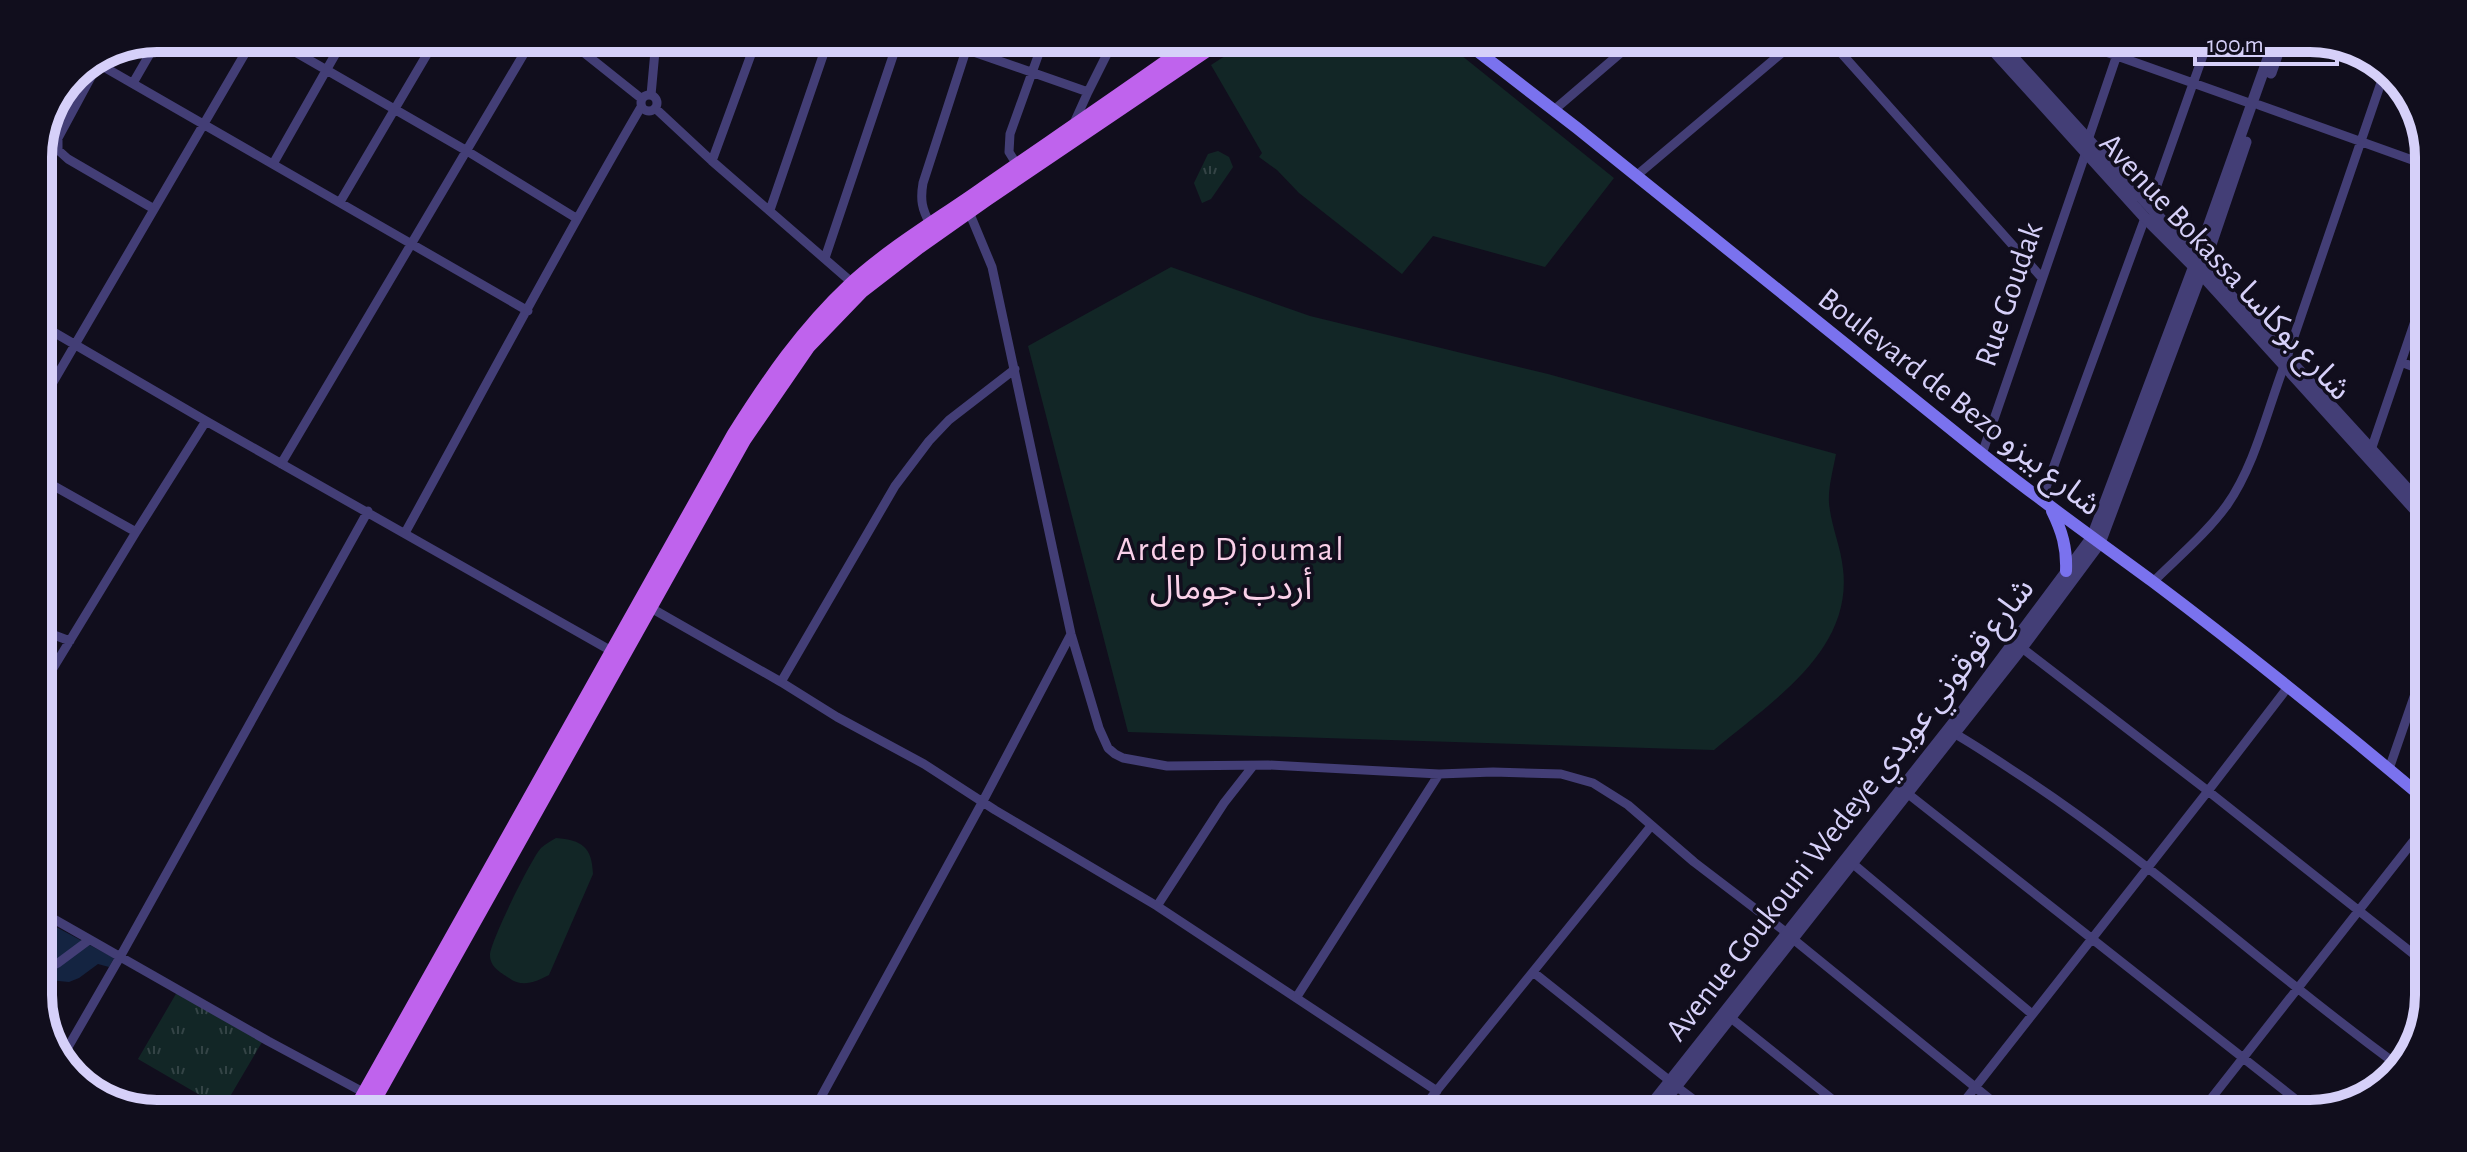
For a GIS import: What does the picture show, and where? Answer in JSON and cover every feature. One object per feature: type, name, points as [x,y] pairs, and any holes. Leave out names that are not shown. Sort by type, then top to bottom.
[{"type":"main road","points":[[858,287],[1017,165],[1180,52]]},
{"type":"main road","points":[[368,1100],[617,654],[734,434],[775,380],[808,347],[858,287],[930,224],[967,206],[1202,52]]},
{"type":"main road","name":"Boulevard de Bezo شارع بيزو","points":[[1479,52],[1982,454],[2288,687],[2415,791]]},
{"type":"main road","points":[[617,654],[651,608],[775,380]]},
{"type":"main road","points":[[2046,504],[2061,529],[2066,571]]},
{"type":"street","points":[[52,384],[246,52]]},
{"type":"street","points":[[295,52],[576,218]]},
{"type":"street","points":[[273,164],[336,52]]},
{"type":"street","points":[[340,202],[428,52]]},
{"type":"street","points":[[281,464],[525,52]]},
{"type":"street","points":[[586,52],[645,100],[657,100],[655,108],[858,287]]},
{"type":"street","points":[[405,533],[576,218],[645,100],[654,52]]},
{"type":"street","points":[[712,161],[752,52]]},
{"type":"street","points":[[770,210],[824,52]]},
{"type":"street","points":[[825,258],[894,52]]},
{"type":"street","points":[[930,224],[920,197],[965,52]]},
{"type":"street","points":[[981,52],[1088,92]]},
{"type":"street","points":[[1017,165],[1009,152],[1008,143],[1039,52]]},
{"type":"street","points":[[1071,130],[1108,52]]},
{"type":"street","points":[[1554,110],[1622,52]]},
{"type":"street","points":[[1636,176],[1783,52]]},
{"type":"street","points":[[1840,52],[2042,278]]},
{"type":"street","name":"Avenue Bokassa شارع بوكاسا","points":[[1994,52],[2145,218],[2199,266]]},
{"type":"street","name":"Avenue Bokassa شارع بوكاسا","points":[[2009,52],[2150,205],[2199,266],[2415,510]]},
{"type":"street","points":[[2089,137],[2118,52]]},
{"type":"street","points":[[2120,52],[2193,84],[2415,161]]},
{"type":"street","points":[[2150,205],[2204,52]]},
{"type":"street","points":[[2096,540],[2199,266],[2271,52]]},
{"type":"street","points":[[2255,105],[2278,52]]},
{"type":"street","points":[[133,83],[151,53]]},
{"type":"street","points":[[104,66],[528,311]]},
{"type":"street","points":[[91,76],[58,138],[58,150],[68,159],[154,209]]},
{"type":"street","points":[[2153,582],[2209,526],[2243,477],[2381,81]]},
{"type":"street","name":"Rue Goudak","points":[[1982,454],[2086,152]]},
{"type":"street","points":[[967,206],[992,267],[1071,634],[1108,748],[1123,758],[1167,766],[1253,766],[1439,774],[1561,774],[1593,783],[1612,794],[1790,936],[1990,1100]]},
{"type":"street","points":[[2046,504],[2145,218]]},
{"type":"street","points":[[2371,450],[2415,322]]},
{"type":"street","points":[[52,331],[617,654]]},
{"type":"street","name":"Avenue Bokassa شارع بوكاسا","points":[[2285,361],[2415,497]]},
{"type":"street","points":[[2401,362],[2415,367]]},
{"type":"street","points":[[781,682],[911,463],[949,420],[1015,369]]},
{"type":"street","points":[[52,670],[206,421]]},
{"type":"street","points":[[52,485],[136,532]]},
{"type":"street","points":[[67,1049],[368,511]]},
{"type":"street","name":"Avenue Goukouni Wedeye شارع قوقوني عويدي","points":[[1657,1100],[1731,1018],[1790,936],[1907,793],[2066,571],[2096,540]]},
{"type":"street","name":"Avenue Goukouni Wedeye شارع قوقوني عويدي","points":[[1664,1100],[1951,731],[2022,648],[2096,540]]},
{"type":"street","points":[[651,608],[1157,906],[1437,1091]]},
{"type":"street","points":[[52,634],[70,641]]},
{"type":"street","points":[[819,1100],[1071,634]]},
{"type":"street","points":[[2022,648],[2415,955]]},
{"type":"street","points":[[1965,1100],[2288,687]]},
{"type":"street","points":[[2389,769],[2415,694]]},
{"type":"street","points":[[1951,731],[2063,803],[2392,1060]]},
{"type":"street","points":[[1157,906],[1224,803],[1253,766]]},
{"type":"street","points":[[1296,998],[1439,774]]},
{"type":"street","points":[[1907,793],[2297,1100]]},
{"type":"street","points":[[1429,1100],[1651,826]]},
{"type":"street","points":[[2210,1100],[2415,839]]},
{"type":"street","points":[[1852,863],[2032,1014]]},
{"type":"street","points":[[52,918],[365,1100]]},
{"type":"street","points":[[52,966],[89,940]]},
{"type":"street","points":[[1533,972],[1695,1100]]},
{"type":"street","points":[[1731,1018],[1833,1100]]},
{"type":"green space","points":[[1231,52],[1457,52],[1614,178],[1545,267],[1433,236],[1402,274],[1299,193],[1259,157],[1262,153],[1211,65]]},
{"type":"green space","points":[[1218,151],[1229,157],[1233,167],[1211,199],[1202,203],[1194,183],[1208,154]]},
{"type":"green space","points":[[1171,267],[1310,316],[1548,374],[1836,454],[1829,503],[1842,561],[1843,599],[1835,626],[1803,673],[1714,750],[1128,732],[1028,346]]},
{"type":"green space","points":[[556,838],[584,847],[590,857],[593,874],[549,975],[534,982],[519,983],[494,966],[490,959],[492,947],[536,855]]},
{"type":"green space","points":[[180,987],[265,1037],[228,1100],[208,1100],[138,1059]]},
{"type":"water","points":[[52,925],[114,958],[109,967],[98,964],[69,982],[52,980]]},
{"type":"district","name":"Ardep Djoumal أردب جومال","points":[[1231,568]]}]
